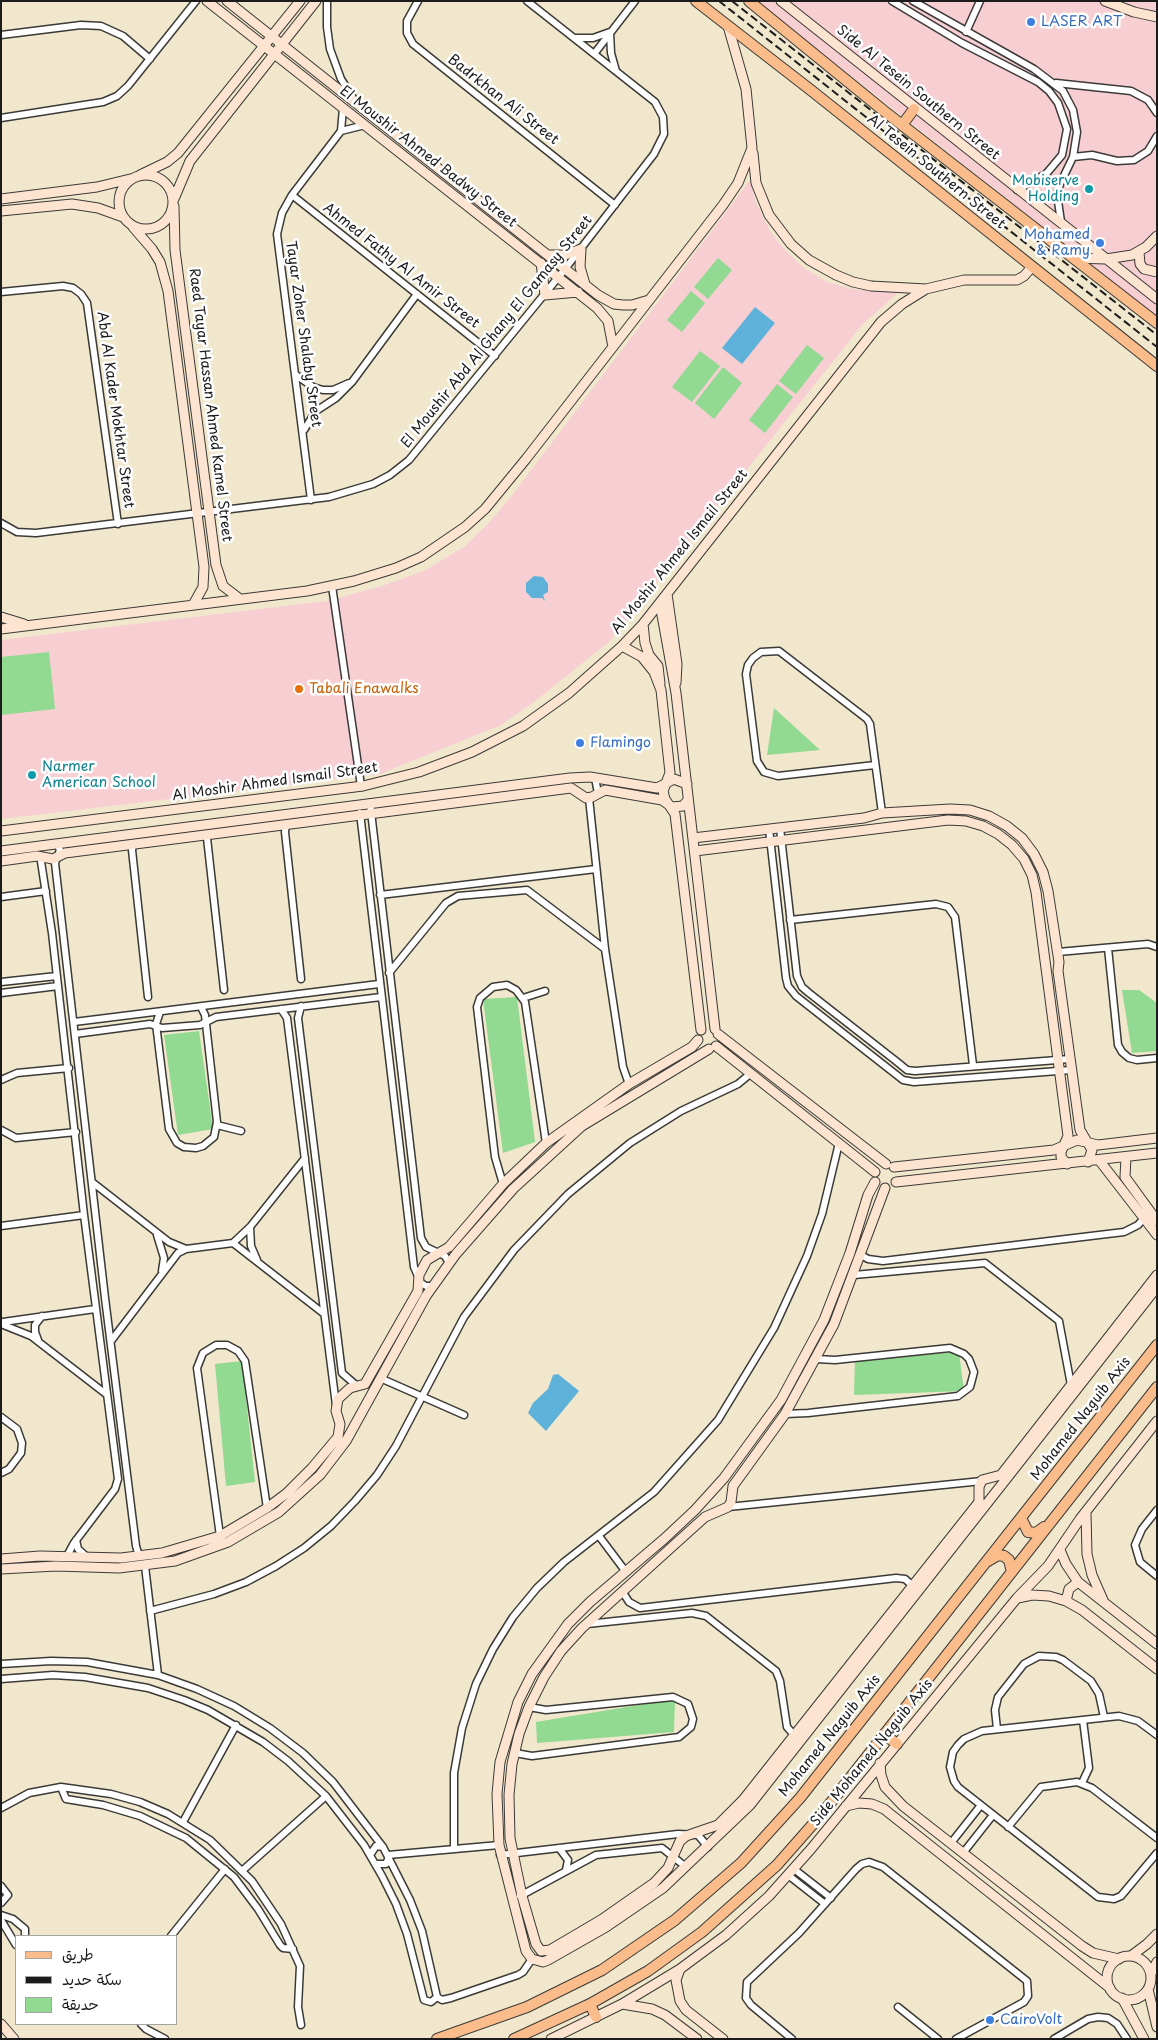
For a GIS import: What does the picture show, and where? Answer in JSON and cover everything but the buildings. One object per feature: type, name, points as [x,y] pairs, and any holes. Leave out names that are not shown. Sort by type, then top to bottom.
[{"type":"main road","name":"Al Tesein Southern Street","points":[[696,1],[893,155],[1031,268],[1157,366]]},
{"type":"main road","name":"Al Tesein Southern Street","points":[[749,1],[902,125],[1157,323]]},
{"type":"main road","points":[[902,125],[914,109]]},
{"type":"main road","name":"Mohamed Naguib Axis","points":[[437,2039],[502,2017],[574,1985],[644,1942],[698,1902],[741,1863],[800,1798],[1157,1345]]},
{"type":"main road","points":[[514,2039],[620,1988],[676,1952],[753,1888],[799,1840],[1157,1388]]},
{"type":"main road","points":[[1021,1518],[1024,1529],[1032,1533],[1052,1521]]},
{"type":"main road","points":[[984,1565],[993,1557],[1004,1556],[1009,1560],[1012,1572]]},
{"type":"main road","points":[[884,1734],[897,1744]]},
{"type":"main road","points":[[590,2004],[596,2017]]},
{"type":"street","points":[[1,118],[103,102],[117,96],[128,86],[196,1]]},
{"type":"street","name":"El Moushir Ahmed Badwy Street","points":[[207,1],[597,308],[608,322],[613,347]]},
{"type":"street","name":"El Moushir Ahmed Badwy Street","points":[[227,1],[584,284],[614,304],[632,305],[650,300]]},
{"type":"street","points":[[300,1],[178,153],[160,166],[126,184],[119,199],[123,216],[133,227],[142,230],[159,227],[171,214],[190,161],[316,1]]},
{"type":"street","points":[[327,1],[326,27],[333,59],[341,80],[360,107]]},
{"type":"street","name":"Badrkhan Ali Street","points":[[418,1],[407,20],[407,33],[413,44],[615,205]]},
{"type":"street","name":"El Moushir Abd Al Ghany El Gamasy Street","points":[[1,523],[17,532],[27,534],[311,500],[348,493],[373,484],[390,475],[409,460],[566,269],[659,148],[664,127],[663,117],[655,102],[527,1]]},
{"type":"street","points":[[594,54],[635,1]]},
{"type":"street","name":"Side Al Tesein Southern Street","points":[[781,1],[914,109],[1157,299]]},
{"type":"street","points":[[892,1],[995,61],[1038,82],[1050,91],[1058,103],[1067,130],[1062,155],[1055,166],[1046,174],[1017,190]]},
{"type":"street","points":[[913,1],[1056,83],[1068,100],[1076,120],[1076,138],[1073,157],[1057,194],[1062,225]]},
{"type":"street","points":[[966,32],[980,1]]},
{"type":"street","points":[[1105,1],[1134,12],[1157,17]]},
{"type":"street","points":[[1,36],[81,25],[101,26],[123,36],[150,59]]},
{"type":"street","points":[[728,26],[746,89],[754,174],[761,198],[769,215],[791,244],[809,260],[836,276],[853,282],[926,289]]},
{"type":"street","points":[[574,38],[593,38],[610,32]]},
{"type":"street","points":[[610,32],[612,53],[617,72]]},
{"type":"street","points":[[995,61],[1001,50]]},
{"type":"street","points":[[1056,83],[1131,91],[1148,100],[1157,113]]},
{"type":"street","points":[[343,108],[341,131],[365,125]]},
{"type":"street","name":"Tayar Zoher Shalaby Street","points":[[311,500],[296,375],[277,244],[279,223],[292,195],[341,131]]},
{"type":"street","points":[[1073,157],[1092,155],[1121,162],[1134,160],[1148,151],[1157,136]]},
{"type":"street","points":[[1,629],[332,586],[396,568],[428,552],[466,527],[503,488],[723,205],[743,172],[752,148]]},
{"type":"street","points":[[743,172],[749,170],[754,174]]},
{"type":"street","points":[[1,199],[97,187],[150,175],[166,183],[174,202]]},
{"type":"street","name":"Ahmed Fathy Al Amir Street","points":[[292,195],[495,356]]},
{"type":"street","name":"Raed Tayar Hassan Ahmed Kamel Street","points":[[174,202],[175,250],[218,576],[227,590],[240,599]]},
{"type":"street","points":[[1,211],[72,204],[98,208],[123,216]]},
{"type":"street","name":"Raed Tayar Hassan Ahmed Kamel Street","points":[[133,227],[152,250],[167,284],[205,577],[203,587],[193,605]]},
{"type":"street","points":[[1073,258],[1106,259],[1139,252],[1157,236]]},
{"type":"street","points":[[548,255],[565,255],[581,249],[580,267],[584,284]]},
{"type":"street","points":[[1139,252],[1140,264],[1144,269],[1157,272]]},
{"type":"street","points":[[541,263],[545,295],[578,292]]},
{"type":"street","name":"Al Moshir Ahmed Ismail Street","points":[[1,830],[361,786],[428,769],[472,752],[523,726],[569,692],[622,646],[643,624],[881,322],[902,304],[926,289],[964,280],[1017,280],[1024,276],[1031,268]]},
{"type":"street","name":"Abd Al Kader Mokhtar Street","points":[[1,292],[63,286],[73,288],[87,303],[118,524]]},
{"type":"street","points":[[902,288],[905,295],[902,304]]},
{"type":"street","points":[[303,432],[316,411],[340,394],[352,382],[417,294]]},
{"type":"street","points":[[296,375],[308,384],[323,390],[333,390],[352,382]]},
{"type":"street","points":[[332,586],[361,786]]},
{"type":"street","points":[[1,1569],[29,1566],[145,1566],[175,1561],[211,1550],[255,1528],[279,1512],[320,1475],[358,1421],[380,1378],[433,1286],[449,1263],[513,1189],[582,1126],[713,1047],[719,1040],[688,800],[667,594]]},
{"type":"street","points":[[660,604],[674,664]]},
{"type":"street","points":[[1,617],[32,625]]},
{"type":"street","points":[[336,1407],[343,1393],[365,1384],[418,1291],[422,1267],[427,1260],[449,1248],[503,1184],[546,1143],[629,1084],[692,1047],[698,1040],[701,1030],[675,814],[665,799],[663,791],[670,773],[661,692],[647,649],[643,624]]},
{"type":"street","points":[[622,646],[638,653],[654,666],[674,664]]},
{"type":"street","points":[[875,765],[778,776],[764,772],[757,761],[746,674],[748,665],[753,658],[761,652],[779,651],[867,719],[870,724],[882,813]]},
{"type":"street","points":[[661,692],[676,689]]},
{"type":"street","points":[[1,851],[358,804],[578,778],[595,778],[657,788],[666,785],[674,779],[687,784]]},
{"type":"street","points":[[578,778],[575,784],[577,790],[583,796],[589,798]]},
{"type":"street","points":[[595,778],[598,792]]},
{"type":"street","points":[[1,861],[41,857],[49,860],[65,853],[571,788],[577,790]]},
{"type":"street","points":[[589,798],[605,790],[658,799],[672,808],[683,806],[688,800]]},
{"type":"street","points":[[589,798],[605,949],[623,1067],[629,1084]]},
{"type":"street","points":[[370,803],[421,1238],[426,1247],[445,1256],[449,1263]]},
{"type":"street","points":[[358,804],[414,1267],[423,1285],[433,1286]]},
{"type":"street","points":[[693,838],[864,818],[882,813],[950,808],[970,810],[989,816],[1007,826],[1028,846],[1043,872],[1058,954],[1058,971],[1080,1130],[1089,1142],[1092,1150],[1088,1162]]},
{"type":"street","points":[[882,813],[895,821],[891,827]]},
{"type":"street","points":[[876,829],[871,821],[882,813]]},
{"type":"street","points":[[694,851],[948,820],[966,821],[982,826],[998,834],[1012,845],[1024,859],[1032,875],[1036,892],[1068,1136],[1062,1148],[1061,1157],[1067,1164]]},
{"type":"street","points":[[286,824],[301,979]]},
{"type":"street","points":[[780,828],[798,982],[802,987],[907,1070],[915,1072],[973,1065],[1070,1059]]},
{"type":"street","points":[[769,829],[788,986],[796,996],[847,1037],[894,1074],[903,1080],[914,1082],[1072,1070]]},
{"type":"street","points":[[209,834],[207,838],[224,990]]},
{"type":"street","points":[[57,844],[60,850],[55,863],[105,1298],[139,1556]]},
{"type":"street","points":[[133,844],[148,997]]},
{"type":"street","points":[[39,846],[37,850],[41,857],[46,891],[69,1068],[84,1215],[118,1484],[76,1540],[67,1556]]},
{"type":"street","points":[[380,895],[596,870]]},
{"type":"street","points":[[389,972],[446,902],[458,896],[527,890],[605,949]]},
{"type":"street","points":[[1,897],[46,891]]},
{"type":"street","points":[[790,920],[936,904],[948,907],[955,917],[973,1065]]},
{"type":"street","points":[[52,933],[64,932]]},
{"type":"street","points":[[1058,954],[1148,944],[1157,947]]},
{"type":"street","points":[[1043,949],[1051,946],[1058,954]]},
{"type":"street","points":[[1108,948],[1118,1045],[1129,1058],[1137,1060],[1157,1058]]},
{"type":"street","points":[[1044,960],[1053,965],[1058,954]]},
{"type":"street","points":[[376,957],[387,956]]},
{"type":"street","points":[[1,982],[57,976]]},
{"type":"street","points":[[74,1022],[379,984]]},
{"type":"street","points":[[503,1184],[495,1157],[477,1006],[485,991],[500,985],[516,990],[523,998],[546,1143]]},
{"type":"street","points":[[1,993],[58,986]]},
{"type":"street","points":[[523,998],[545,990]]},
{"type":"street","points":[[75,1034],[150,1024],[158,1028],[206,1023],[216,1017],[381,997]]},
{"type":"street","points":[[301,1006],[298,1018],[342,1373],[345,1378],[366,1391],[370,1399]]},
{"type":"street","points":[[160,1012],[156,1020],[169,1129],[172,1137],[184,1147],[196,1148],[209,1142],[214,1137],[217,1125],[205,1015],[202,1007]]},
{"type":"street","points":[[1,1559],[67,1556],[139,1556],[182,1549],[220,1536],[267,1508],[287,1492],[312,1468],[338,1437],[340,1431],[323,1313],[287,1018],[281,1009]]},
{"type":"street","points":[[701,1030],[708,1027],[717,1031],[898,1174],[896,1182],[892,1187],[885,1188],[875,1182]]},
{"type":"street","points":[[847,1037],[854,1028]]},
{"type":"street","points":[[698,1040],[702,1047],[713,1047],[750,1074],[875,1172]]},
{"type":"street","points":[[1,1080],[17,1073],[69,1068]]},
{"type":"street","points":[[150,1611],[214,1594],[246,1582],[304,1548],[343,1514],[377,1474],[396,1446],[464,1318],[514,1250],[568,1194],[630,1143],[681,1111],[738,1084],[750,1074]]},
{"type":"street","points":[[217,1125],[241,1131]]},
{"type":"street","points":[[1,1130],[16,1138],[76,1132]]},
{"type":"street","points":[[1157,1138],[1100,1145],[1077,1140],[1054,1150],[890,1166],[881,1165],[875,1172],[875,1182],[868,1195],[838,1287],[809,1352],[780,1400],[719,1484],[704,1500],[664,1539],[590,1602],[568,1624],[544,1655],[518,1702],[500,1762],[497,1794],[499,1845],[526,1951],[532,1960],[543,1962],[548,1960],[606,1927],[663,1888],[750,1805],[807,1728],[916,1589],[1002,1486],[1157,1276]]},
{"type":"street","points":[[454,1849],[454,1773],[462,1728],[476,1684],[492,1650],[508,1625],[537,1588],[564,1562],[654,1492],[701,1442],[718,1420],[774,1328],[807,1256],[822,1214],[838,1142]]},
{"type":"street","points":[[896,1182],[1157,1153]]},
{"type":"street","points":[[1126,1157],[1125,1177],[1157,1221]]},
{"type":"street","points":[[110,1341],[178,1253],[186,1249],[233,1243],[250,1227],[305,1158]]},
{"type":"street","points":[[1099,1160],[1157,1235]]},
{"type":"street","points":[[92,1182],[156,1232],[177,1246],[186,1249]]},
{"type":"street","points":[[728,1507],[732,1497],[733,1485],[785,1414],[834,1324],[862,1255],[885,1188]]},
{"type":"street","points":[[2,1226],[84,1215]]},
{"type":"street","points":[[862,1255],[868,1259],[883,1261],[1124,1232],[1138,1225],[1144,1218]]},
{"type":"street","points":[[250,1227],[251,1246],[258,1263]]},
{"type":"street","points":[[156,1232],[162,1244],[164,1258],[162,1272]]},
{"type":"street","points":[[314,1235],[326,1235]]},
{"type":"street","points":[[233,1243],[323,1313]]},
{"type":"street","points":[[854,1275],[985,1263],[1059,1321],[1071,1385]]},
{"type":"street","points":[[704,1500],[705,1508],[711,1513],[719,1513],[728,1507],[982,1481],[986,1478],[1001,1475],[1071,1385],[1087,1372],[1157,1287]]},
{"type":"street","points":[[94,1299],[105,1298]]},
{"type":"street","points":[[1,1323],[43,1315],[96,1310]]},
{"type":"street","points":[[40,1343],[35,1332],[38,1320],[43,1315]]},
{"type":"street","points":[[97,1324],[108,1322]]},
{"type":"street","points":[[1,1323],[20,1330],[40,1343],[106,1394]]},
{"type":"street","points":[[220,1536],[196,1368],[203,1353],[216,1345],[227,1345],[238,1351],[245,1361],[267,1508]]},
{"type":"street","points":[[785,1414],[958,1396],[970,1387],[974,1372],[973,1365],[964,1354],[950,1348],[835,1360],[816,1359]]},
{"type":"street","points":[[380,1378],[464,1416]]},
{"type":"street","points":[[1,1417],[17,1429],[22,1443],[21,1453],[9,1469],[1,1473]]},
{"type":"street","points":[[338,1418],[340,1422],[349,1425],[358,1421]]},
{"type":"street","name":"Side Mohamed Naguib Axis","points":[[551,2039],[622,2004],[680,1969],[733,1929],[791,1872],[1017,1598],[1048,1566],[1086,1512],[1157,1421]]},
{"type":"street","points":[[994,1477],[1000,1480],[1002,1486]]},
{"type":"street","points":[[916,1589],[979,1502],[982,1481]]},
{"type":"street","points":[[719,1484],[728,1487],[732,1491]]},
{"type":"street","points":[[981,1494],[985,1499],[991,1499]]},
{"type":"street","points":[[1157,1510],[1142,1529],[1135,1545],[1140,1562],[1157,1576]]},
{"type":"street","points":[[1086,1512],[1087,1554],[1094,1580],[1105,1604]]},
{"type":"street","points":[[693,1834],[680,1841],[668,1868],[654,1883],[601,1920],[546,1951],[541,1951],[536,1944],[511,1854],[509,1795],[515,1752],[529,1708],[548,1671],[561,1651],[586,1624],[711,1513]]},
{"type":"street","points":[[599,1536],[626,1572]]},
{"type":"street","points":[[76,1540],[78,1549],[88,1557]]},
{"type":"street","points":[[1060,1550],[1066,1564],[1078,1582],[1157,1644]]},
{"type":"street","points":[[87,1567],[88,1557]]},
{"type":"street","points":[[145,1566],[158,1675]]},
{"type":"street","points":[[622,1591],[629,1602],[640,1608],[896,1578],[905,1579],[916,1589]]},
{"type":"street","points":[[1066,1601],[1069,1589],[1078,1582]]},
{"type":"street","points":[[1017,1598],[1032,1595],[1049,1596],[1066,1601],[1082,1610],[1157,1668]]},
{"type":"street","points":[[586,1624],[692,1613],[706,1616],[776,1671],[780,1681],[786,1727],[795,1736]]},
{"type":"street","points":[[997,1729],[995,1710],[998,1697],[1024,1664],[1039,1656],[1047,1655],[1063,1660],[1091,1681],[1099,1694],[1104,1717]]},
{"type":"street","points":[[1,1664],[51,1661],[87,1662],[158,1675],[197,1688],[234,1706],[270,1728],[303,1753],[333,1782],[389,1856],[410,1900],[422,1932],[436,1997]]},
{"type":"street","points":[[1,1679],[53,1675],[116,1681],[184,1700],[236,1725],[288,1761],[326,1796],[370,1855],[396,1904],[407,1934],[424,2000],[431,2002],[436,1997]]},
{"type":"street","points":[[515,1752],[532,1756],[679,1737],[691,1727],[693,1719],[688,1704],[673,1697],[546,1710],[529,1708]]},
{"type":"street","points":[[1157,1736],[1132,1718],[1119,1716],[1104,1717],[982,1731],[964,1739],[958,1745],[951,1759],[954,1781],[993,1815],[1098,1897],[1106,1900],[1121,1896],[1157,1853]]},
{"type":"street","points":[[1082,1783],[1090,1768],[1083,1720]]},
{"type":"street","points":[[183,1822],[236,1725]]},
{"type":"street","points":[[500,1855],[693,1834],[708,1830],[725,1818],[744,1800],[795,1736],[807,1728]]},
{"type":"street","points":[[880,1763],[880,1775],[885,1787],[893,1797],[1082,1946],[1099,1956],[1118,1959],[1131,1956],[1148,1944],[1157,1934]]},
{"type":"street","points":[[1008,1827],[1041,1787],[1046,1784],[1082,1783],[1157,1838]]},
{"type":"street","points":[[1,1808],[28,1793],[60,1787],[110,1794],[140,1802],[170,1815],[210,1840],[243,1870],[253,1883],[281,1924],[293,1948],[298,1960],[301,1976],[298,2007],[301,2025]]},
{"type":"street","points":[[60,1787],[66,1799],[103,1805],[165,1826],[186,1838],[225,1869],[244,1889],[280,1945],[283,1948],[293,1948]]},
{"type":"street","points":[[243,1870],[326,1796]]},
{"type":"street","points":[[846,1806],[859,1803],[872,1804],[884,1809],[1122,1998],[1144,2039]]},
{"type":"street","points":[[951,1843],[981,1805]]},
{"type":"street","points":[[165,1826],[173,1824],[170,1815]]},
{"type":"street","points":[[165,1826],[161,1818],[170,1815]]},
{"type":"street","points":[[963,1853],[993,1815]]},
{"type":"street","points":[[693,1834],[703,1838],[708,1847]]},
{"type":"street","points":[[375,1864],[382,1865],[389,1856],[499,1845]]},
{"type":"street","points":[[370,1855],[372,1848],[383,1847]]},
{"type":"street","points":[[559,1848],[568,1860],[566,1870]]},
{"type":"street","points":[[511,1898],[522,1896],[596,1854],[657,1848],[666,1850],[686,1867]]},
{"type":"street","points":[[792,2039],[751,2005],[746,1998],[747,1982],[752,1975],[784,1948],[862,1864],[877,1863],[1027,1982],[1029,1988],[1024,2002],[956,2039]]},
{"type":"street","points":[[172,1935],[225,1869]]},
{"type":"street","points":[[791,1872],[831,1898]]},
{"type":"street","points":[[791,1872],[825,1904]]},
{"type":"street","points":[[244,1889],[252,1891],[253,1883]]},
{"type":"street","points":[[1,1886],[8,1895],[1,1903]]},
{"type":"street","points":[[1,1915],[12,1919],[25,1929],[25,1935]]},
{"type":"street","points":[[1,1920],[15,1943]]},
{"type":"street","points":[[1131,1956],[1144,1962],[1151,1974]]},
{"type":"street","points":[[1110,1988],[1109,1968],[1118,1959]]},
{"type":"street","points":[[436,1997],[442,2000],[451,1998],[518,1975],[523,1972],[532,1960]]},
{"type":"street","points":[[1157,1962],[1151,1974],[1148,1989],[1157,2027]]},
{"type":"street","points":[[680,1969],[676,1980],[680,2001],[686,2010],[722,2039]]},
{"type":"street","points":[[421,1990],[435,1987]]},
{"type":"street","points":[[1122,1998],[1136,1998],[1148,1989]]},
{"type":"street","points":[[622,2004],[652,2009],[665,2015],[697,2039]]},
{"type":"street","points":[[898,2007],[938,2039]]},
{"type":"street","points":[[1054,2039],[1088,2020],[1098,2017],[1113,2020],[1127,2039]]},
{"type":"street","points":[[1,2024],[14,2039]]},
{"type":"street","points":[[143,2025],[165,2039]]},
{"type":"shaded area","points":[[756,1],[1157,1],[1157,317]]},
{"type":"shaded area","points":[[750,180],[755,200],[770,231],[785,250],[804,268],[828,282],[853,289],[899,292],[863,324],[610,641],[534,702],[501,725],[380,774],[1,819],[1,640],[327,601],[382,586],[424,571],[464,547],[488,524],[510,498]]},
{"type":"green space","points":[[718,258],[732,270],[708,299],[694,287]]},
{"type":"green space","points":[[691,291],[705,303],[682,332],[667,320]]},
{"type":"green space","points":[[807,345],[824,358],[796,394],[779,381]]},
{"type":"green space","points":[[700,351],[720,366],[692,402],[672,387]]},
{"type":"green space","points":[[723,367],[742,383],[714,419],[695,403]]},
{"type":"green space","points":[[777,384],[793,397],[765,433],[749,420]]},
{"type":"green space","points":[[49,652],[55,709],[1,715],[1,657]]},
{"type":"green space","points":[[774,708],[820,750],[767,755]]},
{"type":"green space","points":[[1122,990],[1139,990],[1157,1003],[1157,1051],[1132,1053]]},
{"type":"green space","points":[[517,997],[535,1142],[503,1153],[483,999]]},
{"type":"green space","points":[[199,1031],[213,1129],[178,1135],[164,1035]]},
{"type":"green space","points":[[959,1352],[964,1391],[854,1395],[855,1360]]},
{"type":"green space","points":[[242,1361],[255,1482],[226,1486],[215,1364]]},
{"type":"green space","points":[[675,1699],[674,1732],[537,1743],[536,1722]]},
{"type":"water","points":[[755,307],[775,323],[742,364],[722,348]]},
{"type":"water","points":[[534,576],[543,577],[548,584],[548,592],[543,595],[545,601],[542,598],[532,598],[526,592],[526,583]]},
{"type":"water","points":[[558,1374],[579,1391],[546,1431],[528,1413],[533,1403],[548,1389],[553,1375]]},
{"type":"railway","points":[[719,1],[1157,347]]},
{"type":"railway","points":[[732,1],[1157,335]]},
{"type":"place","name":"LASER ART","points":[[1031,22]]},
{"type":"place","name":"Mobiserve Holding","points":[[1089,189]]},
{"type":"place","name":"Mohamed & Ramy","points":[[1100,243]]},
{"type":"place","name":"Tabali Enawalks","points":[[299,689]]},
{"type":"place","name":"Flamingo","points":[[580,743]]},
{"type":"place","name":"Narmer American School","points":[[32,775]]},
{"type":"place","name":"CairoVolt","points":[[990,2020]]}]
